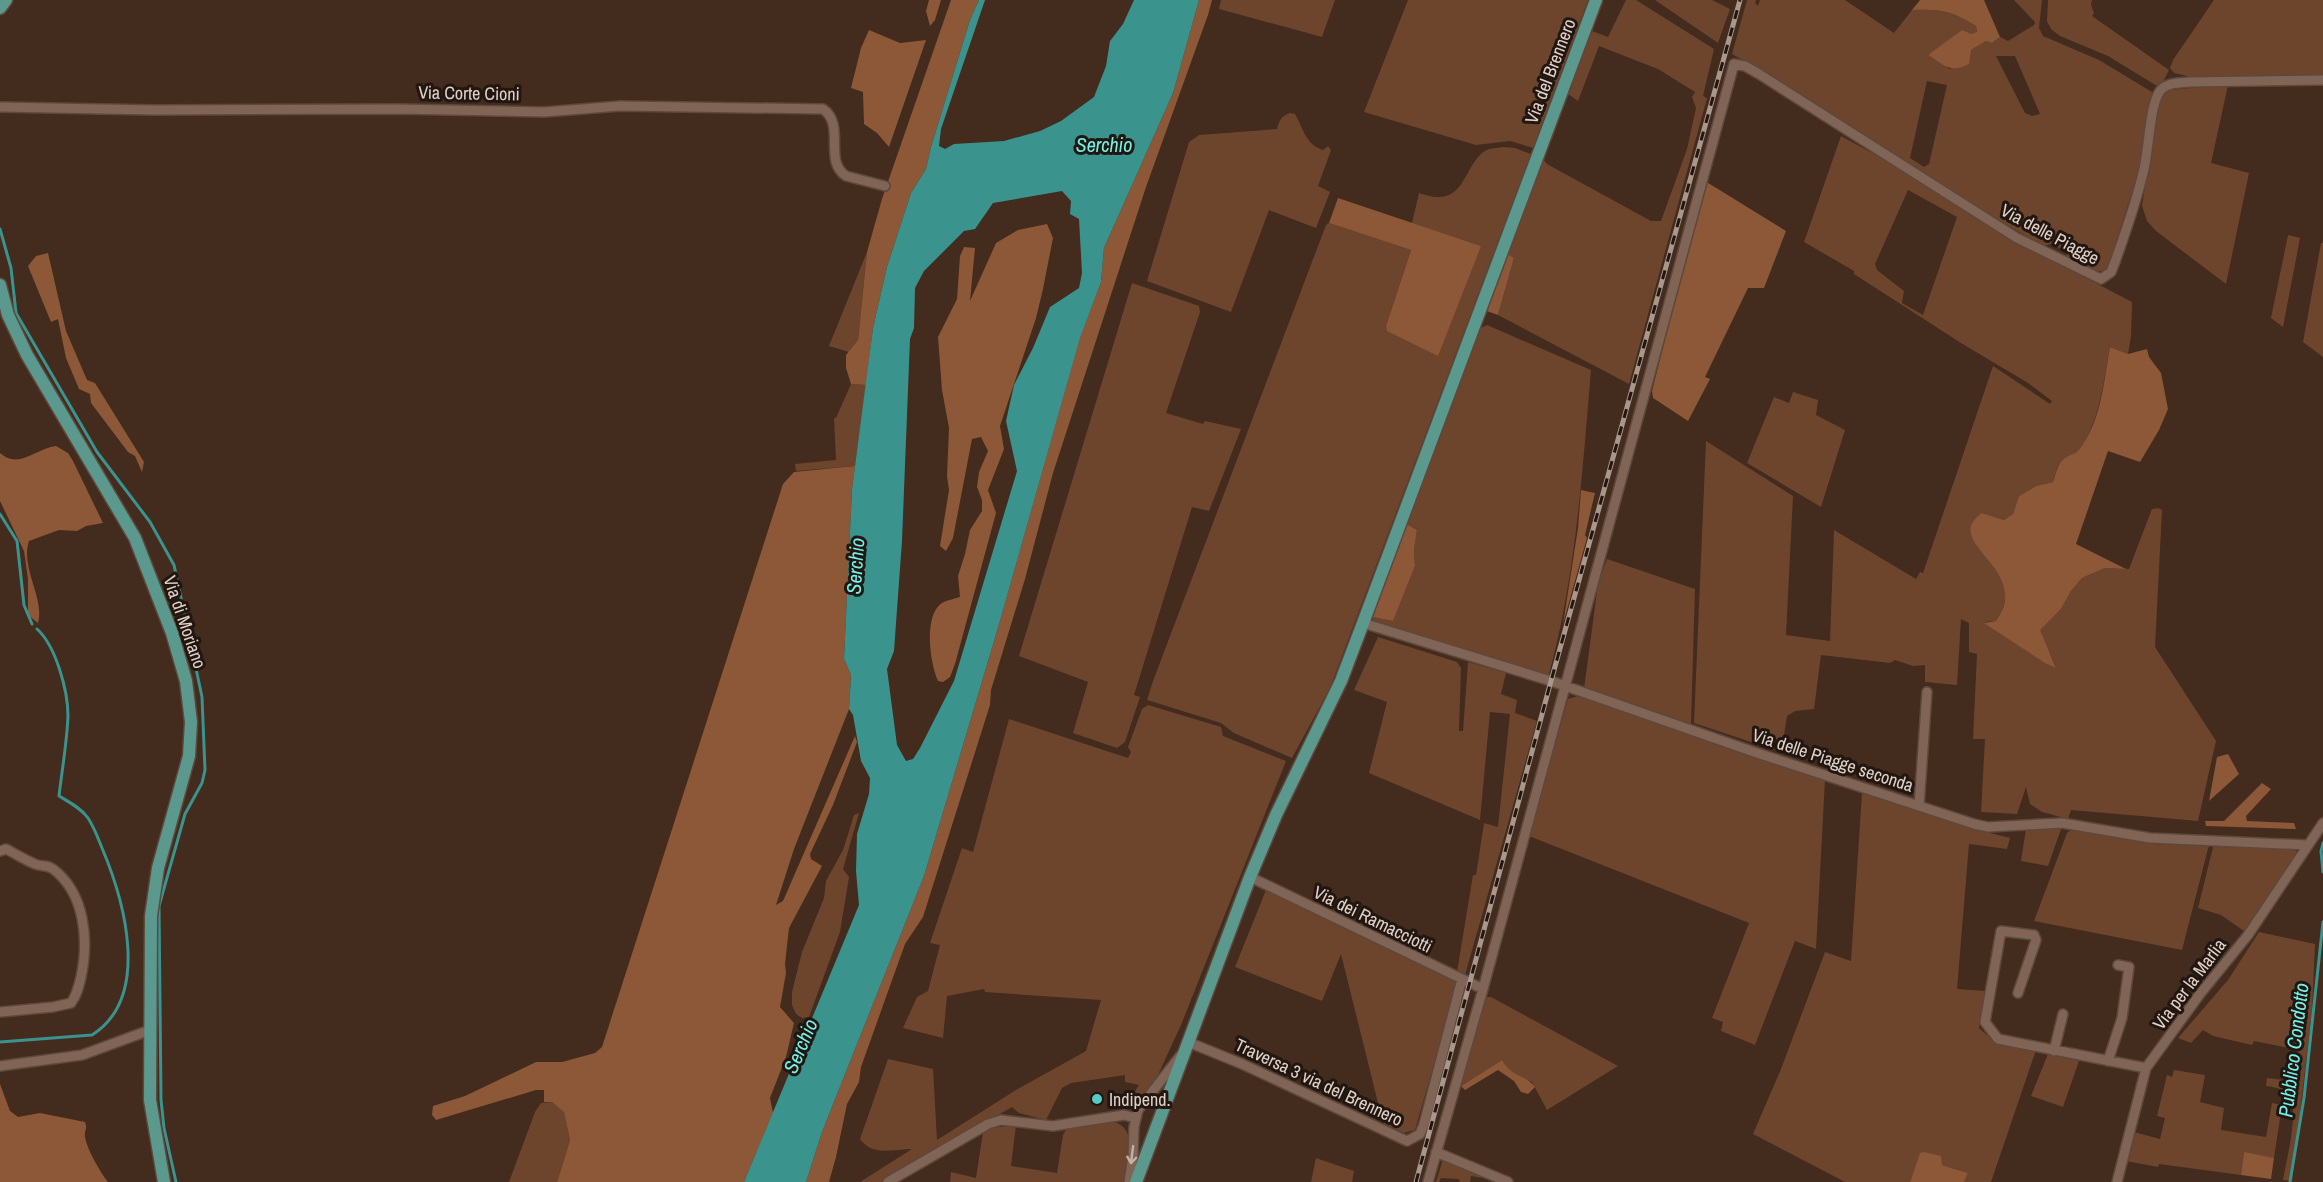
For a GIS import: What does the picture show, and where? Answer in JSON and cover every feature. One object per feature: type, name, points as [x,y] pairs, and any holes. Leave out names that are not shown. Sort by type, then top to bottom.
[{"type":"main road","points":[[0,8],[6,0]]},
{"type":"main road","name":"Via del Brennero","points":[[1136,1182],[1250,877],[1285,795],[1341,681],[1596,0]]},
{"type":"main road","name":"Via di Moriano","points":[[0,285],[8,315],[27,355],[135,538],[172,633],[186,681],[191,722],[189,756],[158,868],[152,903],[150,1100],[164,1182]]},
{"type":"street","name":"Via delle Piagge","points":[[1563,686],[1644,399],[1734,64],[1745,66],[1759,74],[2017,238],[2101,279],[2111,272],[2115,262],[2144,171],[2154,105],[2159,92],[2164,87],[2173,83],[2190,82],[2323,80]]},
{"type":"street","name":"Via Corte Cioni","points":[[0,107],[544,112],[620,106],[823,109],[834,122],[836,159],[841,172],[885,186]]},
{"type":"street","name":"Via delle Piagge seconda","points":[[1363,624],[1563,686],[1988,827],[2062,824],[2150,838],[2307,845]]},
{"type":"street","points":[[1428,1182],[1483,988],[1563,686]]},
{"type":"street","points":[[1919,806],[1927,692]]},
{"type":"street","name":"Via per la Marlia","points":[[2117,1182],[2146,1068],[2200,994],[2248,935],[2323,823]]},
{"type":"street","points":[[0,851],[6,849],[37,865],[47,865],[61,877],[75,899],[86,940],[86,954],[78,990],[71,1003],[0,1012]]},
{"type":"street","name":"Via dei Ramacciotti","points":[[1250,877],[1462,980],[1483,988]]},
{"type":"street","points":[[2018,993],[2036,940],[2034,935],[2001,931],[1986,1026],[1998,1039],[2146,1068]]},
{"type":"street","points":[[2108,1061],[2122,1018],[2128,967],[2118,965]]},
{"type":"street","name":"Traversa 3 via del Brennero","points":[[1186,1046],[1242,1064],[1407,1141],[1420,1134],[1424,1124],[1462,980]]},
{"type":"street","points":[[2054,1051],[2063,1014]]},
{"type":"street","points":[[0,1066],[82,1055],[150,1030]]},
{"type":"street","points":[[1129,1182],[1135,1118],[1138,1110],[1186,1046]]},
{"type":"street","points":[[888,1182],[988,1124],[1001,1120],[1053,1126],[1124,1116],[1135,1118]]},
{"type":"street","points":[[1436,1152],[1508,1182]]},
{"type":"shaded area","points":[[929,0],[941,0],[935,20],[930,26],[926,11]]},
{"type":"shaded area","points":[[951,0],[979,0],[970,20],[926,169],[911,193],[887,267],[873,328],[866,385],[851,384],[846,368],[846,355],[858,340],[867,252],[882,199]]},
{"type":"shaded area","points":[[1199,0],[1212,0],[1146,187],[1053,473],[1025,579],[991,690],[990,705],[923,917],[905,944],[861,1067],[859,1082],[847,1104],[829,1182],[806,1182],[822,1132],[924,876],[1000,621],[1080,337],[1101,282],[1104,248],[1173,93]]},
{"type":"shaded area","points":[[1221,0],[1335,0],[1322,37],[1219,9]]},
{"type":"shaded area","points":[[1408,0],[1588,0],[1533,148],[1510,141],[1476,145],[1364,112]]},
{"type":"shaded area","points":[[1626,0],[1636,0],[1714,49],[1703,96],[1707,98],[1629,384],[1498,315],[1514,258],[1506,253],[1543,159],[1547,164],[1651,221],[1661,221],[1687,149],[1696,108],[1692,97],[1695,92],[1658,69],[1599,46],[1578,101],[1568,94],[1592,31],[1608,37]]},
{"type":"shaded area","points":[[1655,0],[1712,0],[1730,9],[1718,43]]},
{"type":"shaded area","points":[[1747,0],[1756,0],[1755,3],[1758,6],[1760,0],[1845,0],[1894,33],[1912,10],[1946,12],[1976,26],[1977,32],[1928,55],[1950,69],[1971,50],[1986,41],[1992,43],[2000,37],[2008,41],[2034,25],[2035,22],[2014,0],[2042,0],[2039,28],[2043,36],[2099,60],[2152,92],[2140,167],[2108,267],[2104,271],[2094,271],[2067,257],[2066,251],[2051,244],[2043,246],[1967,201],[1799,93],[1732,54]],"holes":[[[1996,56],[2015,56],[2040,114],[2032,116],[2025,113]],[[1927,81],[1947,85],[1929,164],[1924,167],[1910,158]]]},
{"type":"shaded area","points":[[1920,0],[1984,0],[2000,37],[1992,43],[1986,41],[1971,50],[1969,64],[1957,68],[1947,67],[1928,55],[1962,30],[1971,34],[1977,32],[1976,26],[1946,12],[1912,10]]},
{"type":"shaded area","points":[[2048,0],[2092,0],[2094,13],[2092,16],[2169,70],[2162,84],[2157,86],[2108,56],[2060,36],[2051,29],[2047,21]]},
{"type":"shaded area","points":[[2214,0],[2323,0],[2323,75],[2192,77],[2174,73],[2170,68],[2173,60]]},
{"type":"shaded area","points":[[869,30],[900,43],[926,40],[889,147],[877,133],[864,124],[863,92],[851,88],[861,48]]},
{"type":"shaded area","points":[[2228,85],[2211,163],[2249,173],[2226,284],[2156,231],[2147,221],[2142,206],[2159,99],[2168,90]]},
{"type":"shaded area","points":[[1290,113],[1295,114],[1306,135],[1317,148],[1323,150],[1328,146],[1331,150],[1318,186],[1330,192],[1316,228],[1269,210],[1231,312],[1147,281],[1189,142],[1199,135],[1277,129],[1281,119]]},
{"type":"shaded area","points":[[1841,136],[1894,165],[2006,236],[2132,302],[2128,354],[2110,347],[2098,408],[2090,432],[2081,448],[2059,464],[2053,482],[2036,486],[2019,496],[2013,514],[2004,520],[1982,513],[1992,565],[2004,582],[2006,596],[2001,615],[1996,621],[1985,622],[2056,667],[2039,630],[2061,609],[2071,591],[2082,578],[2105,568],[2129,569],[2152,509],[2162,510],[2155,647],[2216,741],[2198,821],[2071,810],[2068,819],[2042,812],[2030,804],[2026,787],[2017,814],[1981,812],[1985,739],[1973,739],[1977,654],[1969,652],[1969,623],[1961,619],[1957,685],[1925,682],[1925,665],[1913,666],[1895,660],[1890,663],[1821,655],[1814,709],[1795,711],[1787,716],[1782,748],[1778,751],[1694,723],[1706,441],[1793,496],[1786,635],[1830,641],[1834,530],[1916,579],[1920,572],[1923,573],[1993,366],[2050,404],[2052,401],[2028,383],[1854,274],[1854,271],[1804,242]],"holes":[[[1908,190],[1957,217],[1923,315],[1902,303],[1904,291],[1877,270],[1875,264]]]},
{"type":"shaded area","points":[[1504,147],[1531,154],[1330,688],[1292,758],[1234,733],[1221,723],[1147,700],[1326,225],[1329,223],[1411,250],[1386,326],[1387,330],[1481,246],[1412,223],[1419,193],[1436,197],[1448,196],[1461,185],[1481,154],[1489,149]]},
{"type":"shaded area","points":[[1705,181],[1786,231],[1764,288],[1748,288],[1705,377],[1710,379],[1688,421],[1653,398],[1652,391]]},
{"type":"shaded area","points":[[1338,198],[1481,246],[1438,356],[1387,331],[1386,326],[1411,250],[1329,223]]},
{"type":"shaded area","points":[[1047,224],[1053,238],[1043,289],[1036,318],[1000,426],[1004,449],[988,490],[996,513],[955,664],[950,677],[943,682],[938,681],[931,652],[932,618],[942,603],[960,597],[958,576],[970,530],[982,511],[982,500],[977,487],[979,472],[988,451],[981,437],[972,439],[953,538],[946,551],[940,546],[949,490],[947,476],[949,428],[942,390],[938,337],[957,299],[960,256],[964,247],[975,248],[970,301],[996,243],[1018,230]]},
{"type":"shaded area","points":[[2288,235],[2300,238],[2283,327],[2271,318]]},
{"type":"shaded area","points":[[2321,243],[2323,243],[2323,357],[2303,342]]},
{"type":"shaded area","points":[[867,252],[858,340],[849,352],[829,346]]},
{"type":"shaded area","points":[[48,253],[66,331],[87,380],[95,383],[144,462],[142,472],[135,456],[128,452],[91,403],[90,394],[79,389],[66,358],[58,319],[51,322],[28,266],[36,256]]},
{"type":"shaded area","points":[[1506,253],[1514,258],[1498,315],[1484,310]]},
{"type":"shaded area","points":[[1132,283],[1199,306],[1200,312],[1166,413],[1203,424],[1205,421],[1241,429],[1209,511],[1192,507],[1134,695],[1140,697],[1125,742],[1117,748],[1073,733],[1088,682],[1019,656]]},
{"type":"shaded area","points":[[1487,325],[1591,370],[1572,563],[1558,640],[1548,678],[1374,623],[1372,617],[1393,621],[1415,566],[1414,550],[1417,530],[1405,523],[1481,328]]},
{"type":"shaded area","points":[[2110,347],[2128,354],[2147,349],[2149,357],[2161,373],[2168,409],[2159,430],[2140,462],[2108,451],[2076,544],[2126,569],[2105,568],[2082,578],[2071,591],[2061,609],[2040,630],[2056,668],[1984,623],[1996,621],[2005,603],[2004,586],[1971,535],[1972,524],[1982,513],[2004,520],[2013,514],[2019,496],[2036,486],[2053,482],[2060,463],[2081,447],[2098,409]]},
{"type":"shaded area","points":[[851,384],[866,385],[855,466],[796,471],[795,464],[836,460],[834,418]]},
{"type":"shaded area","points":[[1793,392],[1818,400],[1816,415],[1845,430],[1821,507],[1747,463],[1774,397],[1789,403]]},
{"type":"shaded area","points":[[56,446],[68,453],[73,461],[103,523],[86,526],[77,531],[59,530],[29,541],[28,562],[38,603],[38,623],[28,615],[28,579],[24,551],[0,501],[0,453],[7,458],[21,459]]},
{"type":"shaded area","points":[[855,466],[844,659],[851,675],[849,709],[794,849],[776,905],[783,901],[855,736],[857,742],[833,805],[810,854],[811,859],[822,866],[789,928],[786,973],[780,1007],[794,1023],[786,1057],[770,1098],[773,1113],[744,1182],[557,1182],[570,1140],[564,1112],[552,1102],[544,1102],[544,1090],[536,1090],[436,1120],[432,1115],[433,1106],[465,1096],[536,1062],[562,1062],[595,1053],[602,1047],[783,484],[794,472]]},
{"type":"shaded area","points":[[1581,490],[1595,493],[1585,535],[1587,538],[1563,624],[1578,528]]},
{"type":"shaded area","points":[[1405,523],[1417,530],[1414,550],[1415,566],[1393,621],[1372,617]]},
{"type":"shaded area","points":[[1607,559],[1695,589],[1691,724],[1584,689],[1598,584]]},
{"type":"shaded area","points":[[1378,637],[1457,662],[1461,668],[1459,731],[1463,731],[1468,662],[1506,673],[1501,694],[1517,700],[1515,713],[1537,721],[1465,975],[1457,972],[1473,875],[1476,875],[1484,823],[1498,827],[1510,714],[1490,712],[1480,820],[1369,773],[1387,702],[1354,690]]},
{"type":"shaded area","points":[[1578,696],[1825,779],[1816,949],[1795,941],[1755,1045],[1721,1031],[1723,1022],[1712,1018],[1749,923],[1529,836],[1568,699]]},
{"type":"shaded area","points":[[1148,705],[1221,727],[1223,736],[1286,761],[1181,1025],[1157,1077],[1140,1099],[1132,1106],[1125,1107],[1139,1085],[1125,1082],[1125,1075],[1071,1083],[1062,1088],[1046,1120],[1019,1113],[1012,1107],[881,1182],[860,1182],[912,1149],[877,1150],[865,1145],[860,1139],[888,1059],[933,1069],[937,1140],[1016,1090],[1086,1051],[1101,1000],[985,992],[984,989],[947,996],[943,1038],[903,1028],[917,997],[928,991],[940,945],[930,943],[962,848],[973,852],[1009,719],[1128,758],[1131,752],[1128,747],[1142,709]]},
{"type":"shaded area","points":[[2228,754],[2239,774],[2209,801],[2217,757]]},
{"type":"shaded area","points":[[2262,783],[2271,789],[2246,816],[2247,821],[2294,823],[2296,829],[2206,826],[2205,821],[2224,821]]},
{"type":"shaded area","points":[[1862,793],[1970,828],[2010,838],[2007,849],[1969,844],[1957,989],[1986,991],[1979,1028],[1992,1039],[2006,1045],[2036,1050],[1991,1182],[1964,1182],[1968,1173],[1942,1165],[1920,1154],[1910,1182],[1845,1182],[1753,1134],[1781,1069],[1825,952],[1851,961]]},
{"type":"shaded area","points":[[859,813],[843,869],[849,877],[840,932],[809,1017],[802,1018],[796,1014],[792,1005],[792,992],[802,952],[824,898],[826,881],[843,850],[854,815]]},
{"type":"shaded area","points":[[2026,829],[2061,829],[2048,866],[2021,861]]},
{"type":"shaded area","points":[[2071,830],[2154,844],[2209,845],[2182,950],[2034,921],[2067,833]]},
{"type":"shaded area","points":[[2214,843],[2293,847],[2296,851],[2296,856],[2244,931],[2221,915],[2198,908]]},
{"type":"shaded area","points":[[1266,890],[1458,980],[1415,1130],[1404,1133],[1383,1123],[1341,954],[1322,1001],[1235,967]]},
{"type":"shaded area","points":[[2259,932],[2315,944],[2312,1011],[2292,1181],[2283,1180],[2293,1125],[2292,1104],[2286,1092],[2266,1086],[2267,1078],[2284,1080],[2287,1070],[2291,1070],[2294,1049],[2254,1041],[2252,1045],[2213,1036],[2203,1030],[2191,1043],[2178,1038],[2228,980]]},
{"type":"shaded area","points":[[1485,997],[1491,997],[1618,1066],[1547,1110],[1532,1082],[1509,1072],[1502,1060],[1461,1086]]},
{"type":"shaded area","points":[[2048,1054],[2079,1061],[2063,1107],[2031,1096]]},
{"type":"shaded area","points":[[1502,1060],[1511,1071],[1535,1087],[1528,1094],[1521,1092],[1514,1081],[1498,1070],[1465,1090],[1461,1086]]},
{"type":"shaded area","points":[[2174,1070],[2205,1075],[2200,1102],[2224,1108],[2221,1130],[2266,1137],[2272,1103],[2282,1105],[2274,1158],[2244,1153],[2241,1175],[2159,1164],[2158,1167],[2126,1161],[2134,1132],[2160,1139],[2165,1118],[2157,1116],[2167,1075],[2172,1077]]},
{"type":"shaded area","points":[[0,1084],[10,1111],[18,1117],[40,1113],[85,1122],[88,1148],[108,1182],[0,1182]]},
{"type":"shaded area","points":[[552,1102],[564,1111],[570,1140],[557,1182],[509,1182],[535,1112],[541,1103]]},
{"type":"shaded area","points":[[1114,1122],[1122,1126],[1129,1139],[1129,1156],[1124,1182],[950,1182],[951,1172],[976,1178],[983,1132],[992,1128],[1016,1125],[1011,1166],[1057,1173],[1063,1135],[1067,1128]]},
{"type":"shaded area","points":[[2244,1152],[2274,1158],[2271,1179],[2241,1175]]},
{"type":"shaded area","points":[[1920,1153],[1941,1156],[1942,1165],[1968,1173],[1964,1182],[1910,1182]]},
{"type":"shaded area","points":[[1316,1158],[1354,1171],[1352,1182],[1311,1182]]},
{"type":"shaded area","points":[[1443,1159],[1490,1179],[1471,1176],[1470,1182],[1441,1178],[1439,1182],[1436,1182]]},
{"type":"water","name":"Serchio","points":[[979,0],[985,0],[941,129],[939,146],[945,149],[954,144],[1004,141],[1040,131],[1061,121],[1094,97],[1106,66],[1110,41],[1123,24],[1134,0],[1199,0],[1173,93],[1104,248],[1101,282],[1080,338],[1000,621],[924,876],[822,1132],[806,1182],[744,1182],[859,905],[856,871],[857,834],[869,794],[870,778],[861,761],[853,715],[849,709],[851,675],[844,659],[852,489],[873,328],[887,267],[911,193],[926,169],[970,20]],"holes":[[[1062,191],[1071,201],[1070,214],[1079,219],[1082,273],[1079,288],[1050,307],[1014,385],[1006,421],[1017,471],[954,681],[920,748],[913,759],[906,761],[897,745],[887,669],[894,651],[902,541],[910,339],[914,328],[915,288],[924,271],[964,231],[975,229],[993,203]]]},
{"type":"waterway","points":[[0,229],[11,268],[16,313],[97,452],[150,522],[174,565],[202,697],[205,770],[202,783],[185,814],[159,906],[161,1100],[164,1128],[176,1182]]},
{"type":"waterway","points":[[0,514],[17,541],[24,605],[32,624]]},
{"type":"waterway","points":[[0,1042],[92,1035],[111,1018],[122,997],[127,973],[128,947],[124,920],[110,869],[88,818],[78,808],[59,796],[67,736],[67,706],[63,682],[55,657],[37,629]]},
{"type":"waterway","name":"Pubblico Condotto","points":[[2323,843],[2321,851],[2323,872]]},
{"type":"waterway","name":"Pubblico Condotto","points":[[2290,1182],[2304,1098],[2323,922]]},
{"type":"railway","points":[[1416,1182],[1551,681],[1740,0]]},
{"type":"place","name":"Indipend.","points":[[1097,1099]]}]
